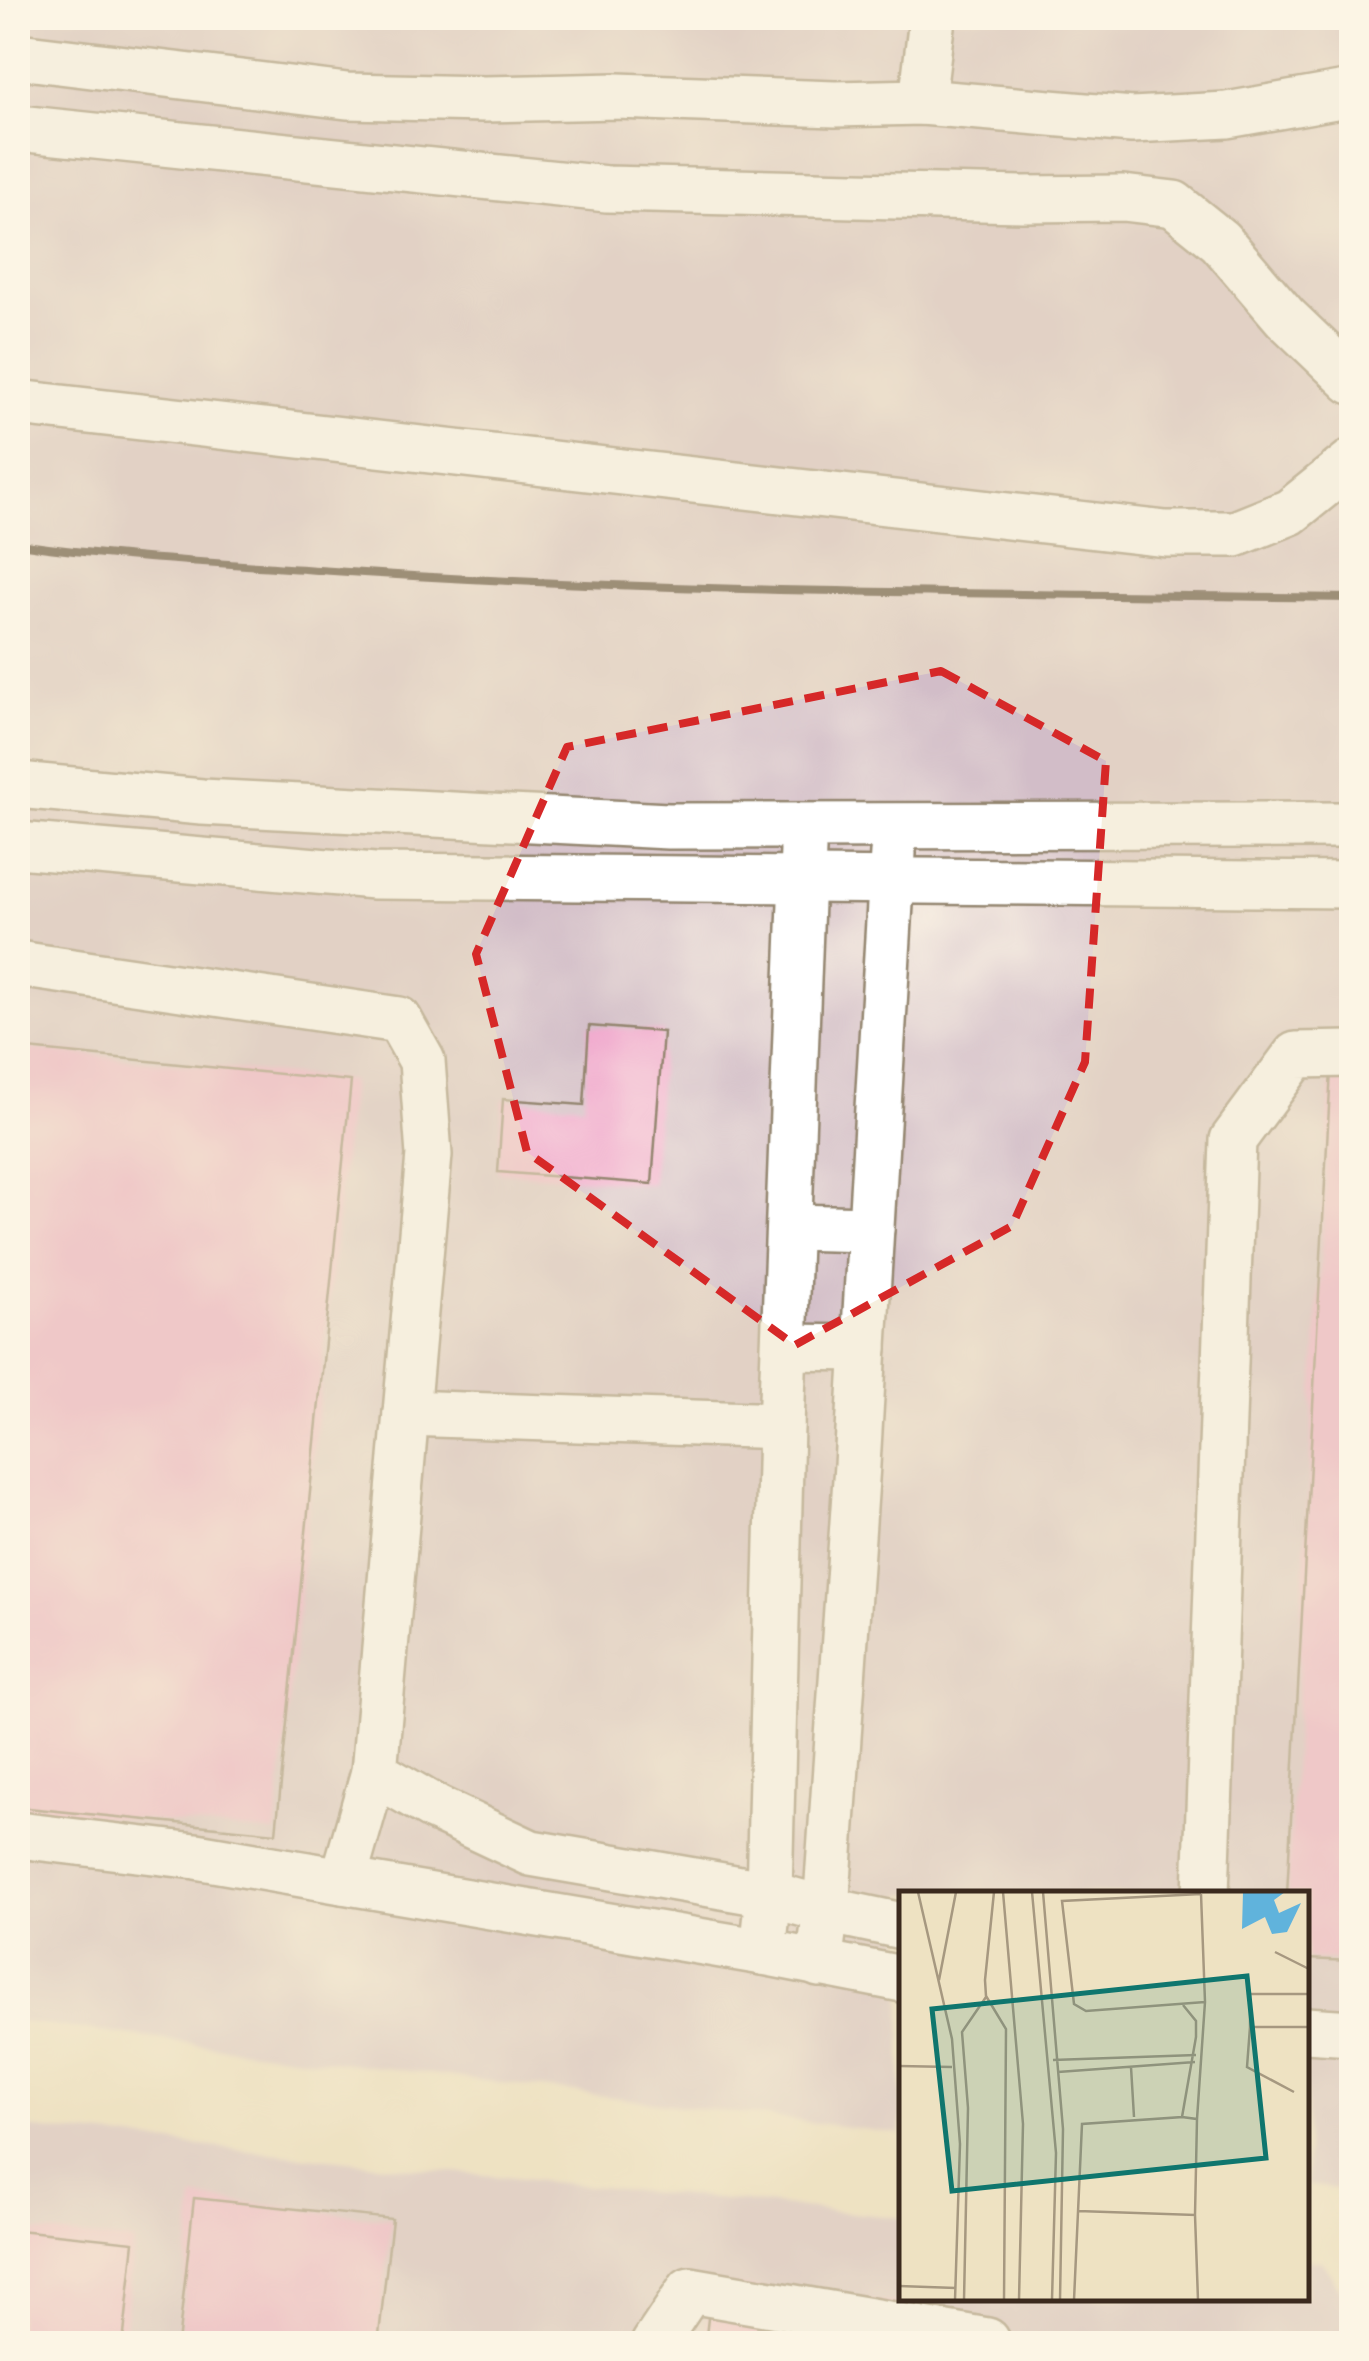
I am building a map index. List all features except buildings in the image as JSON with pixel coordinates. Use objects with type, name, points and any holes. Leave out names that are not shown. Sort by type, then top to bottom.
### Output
[{"type":"street","points":[[922,102],[932,18]]},
{"type":"street","points":[[18,56],[347,96],[922,102],[1132,120],[1227,115],[1352,93]]},
{"type":"street","points":[[18,128],[607,189],[1123,198],[1174,204],[1220,241],[1285,317],[1352,382]]},
{"type":"street","points":[[18,403],[1166,534],[1235,534],[1290,512],[1352,462]]},
{"type":"street","points":[[18,785],[202,802],[668,826],[1352,825]]},
{"type":"street","points":[[763,1952],[770,1894],[781,1426],[804,826]]},
{"type":"street","points":[[819,1964],[826,1910],[864,1348],[895,826]]},
{"type":"street","points":[[18,845],[374,876],[1352,885]]},
{"type":"street","points":[[18,964],[399,1020],[422,1061],[428,1155],[374,1772],[343,1881]]},
{"type":"street","points":[[1178,1891],[1206,1878],[1233,1140],[1296,1054],[1352,1054]]},
{"type":"street","points":[[790,1227],[871,1229]]},
{"type":"street","points":[[786,1347],[864,1348]]},
{"type":"street","points":[[406,1412],[781,1426]]},
{"type":"street","points":[[374,1772],[435,1808],[531,1853],[770,1894],[899,1925]]},
{"type":"street","points":[[18,1835],[196,1856],[899,1978]]},
{"type":"street","points":[[1309,2030],[1352,2033]]},
{"type":"street","points":[[654,2344],[690,2290],[994,2343]]},
{"type":"highlighted area","points":[[941,671],[1106,761],[1085,1062],[1012,1226],[795,1345],[527,1152],[476,954],[567,747]]},
{"type":"shaded area","points":[[18,18],[1351,18],[1351,2191],[1309,2185],[1309,1891],[899,1891],[899,2134],[18,2021]]},
{"type":"shaded area","points":[[18,2127],[899,2218],[899,2301],[1309,2301],[1309,2259],[1321,2261],[1351,2305],[1351,2343],[18,2343]]},
{"type":"railway","points":[[18,544],[205,562],[576,584],[1352,598]]}]
